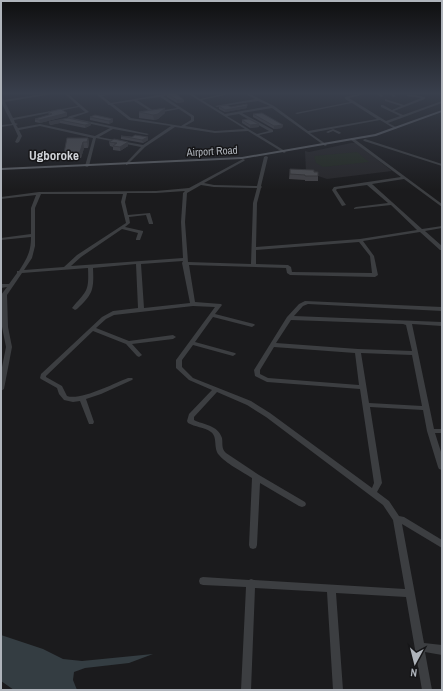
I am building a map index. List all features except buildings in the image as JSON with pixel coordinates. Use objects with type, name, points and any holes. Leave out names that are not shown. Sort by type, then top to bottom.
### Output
[{"type":"main road","name":"Airport Road","points":[[1,170],[193,162],[242,158],[358,140],[404,125]]},
{"type":"main road","name":"Airport Road","points":[[1,170],[243,160],[358,140],[398,130],[410,125]]},
{"type":"street","points":[[16,125],[20,136],[17,142]]},
{"type":"street","points":[[18,129],[39,125]]},
{"type":"street","points":[[41,125],[144,146]]},
{"type":"street","points":[[101,125],[147,134]]},
{"type":"street","points":[[170,125],[215,132],[249,130]]},
{"type":"street","points":[[241,125],[284,152]]},
{"type":"street","points":[[256,135],[272,131],[262,125]]},
{"type":"street","points":[[299,125],[325,145]]},
{"type":"street","points":[[308,132],[346,125]]},
{"type":"street","points":[[391,125],[395,128]]},
{"type":"street","points":[[127,164],[144,146],[174,126]]},
{"type":"street","points":[[87,166],[95,137],[113,128]]},
{"type":"street","points":[[321,130],[326,132],[333,130],[339,133]]},
{"type":"street","points":[[358,140],[442,165]]},
{"type":"street","points":[[358,140],[442,206]]},
{"type":"street","points":[[358,140],[442,202]]},
{"type":"street","points":[[253,265],[253,224],[255,203],[266,157]]},
{"type":"street","points":[[193,304],[185,261],[183,215],[185,193],[243,160]]},
{"type":"street","points":[[344,205],[334,190],[335,188],[405,178]]},
{"type":"street","points":[[202,184],[214,186],[260,187]]},
{"type":"street","points":[[368,184],[442,249]]},
{"type":"street","points":[[1,198],[39,193],[125,192],[190,189]]},
{"type":"street","points":[[66,268],[79,256],[128,223],[123,202],[125,192]]},
{"type":"street","points":[[1,389],[9,347],[5,326],[4,295],[30,258],[33,208],[39,193]]},
{"type":"street","points":[[356,208],[392,204]]},
{"type":"street","points":[[373,206],[378,212]]},
{"type":"street","points":[[126,216],[148,214],[151,223]]},
{"type":"street","points":[[254,249],[360,240],[442,227]]},
{"type":"street","points":[[122,228],[141,232],[138,239]]},
{"type":"street","points":[[1,239],[32,235]]},
{"type":"street","points":[[19,272],[90,266],[185,261],[288,267],[290,273],[376,274],[372,256],[360,240]]},
{"type":"street","points":[[138,263],[141,309]]},
{"type":"street","points":[[75,308],[89,296],[91,289],[90,266]]},
{"type":"street","points":[[1,286],[11,285]]},
{"type":"street","points":[[363,387],[267,380],[259,378],[257,375],[257,370],[289,318],[301,305],[307,302],[442,309]]},
{"type":"street","points":[[130,379],[82,398],[67,399],[60,387],[43,378],[43,375],[93,329],[113,313],[193,304],[219,306],[179,360],[179,368],[191,379],[249,403],[268,415],[386,503],[397,519],[427,690]]},
{"type":"street","points":[[213,315],[252,324]]},
{"type":"street","points":[[289,318],[442,324]]},
{"type":"street","points":[[407,322],[410,325],[414,353],[426,408],[442,467]]},
{"type":"street","points":[[93,329],[128,343],[139,355]]},
{"type":"street","points":[[128,343],[172,337]]},
{"type":"street","points":[[192,343],[233,354]]},
{"type":"street","points":[[272,345],[414,353]]},
{"type":"street","points":[[358,351],[378,483],[373,493]]},
{"type":"street","points":[[217,389],[191,416],[190,421],[213,430],[217,435],[219,451],[256,477],[302,504]]},
{"type":"street","points":[[82,398],[91,422]]},
{"type":"street","points":[[366,405],[426,408]]},
{"type":"street","points":[[431,430],[442,431]]},
{"type":"street","points":[[253,545],[256,477]]},
{"type":"street","points":[[397,519],[401,519],[442,544]]},
{"type":"street","points":[[204,581],[409,593]]},
{"type":"street","points":[[246,690],[251,583]]},
{"type":"street","points":[[331,588],[338,690]]},
{"type":"street","points":[[420,647],[442,650]]},
{"type":"shaded area","points":[[356,143],[392,171],[327,179],[306,172],[305,151],[309,152]]},
{"type":"shaded area","points":[[357,152],[369,162],[323,167],[316,163],[314,156]]},
{"type":"shaded area","points":[[1,635],[43,649],[63,659],[82,661],[153,654],[129,663],[85,668],[74,672],[73,680],[77,690],[14,690],[1,681]]},
{"type":"district","name":"Ugboroke","points":[[54,155]]}]
